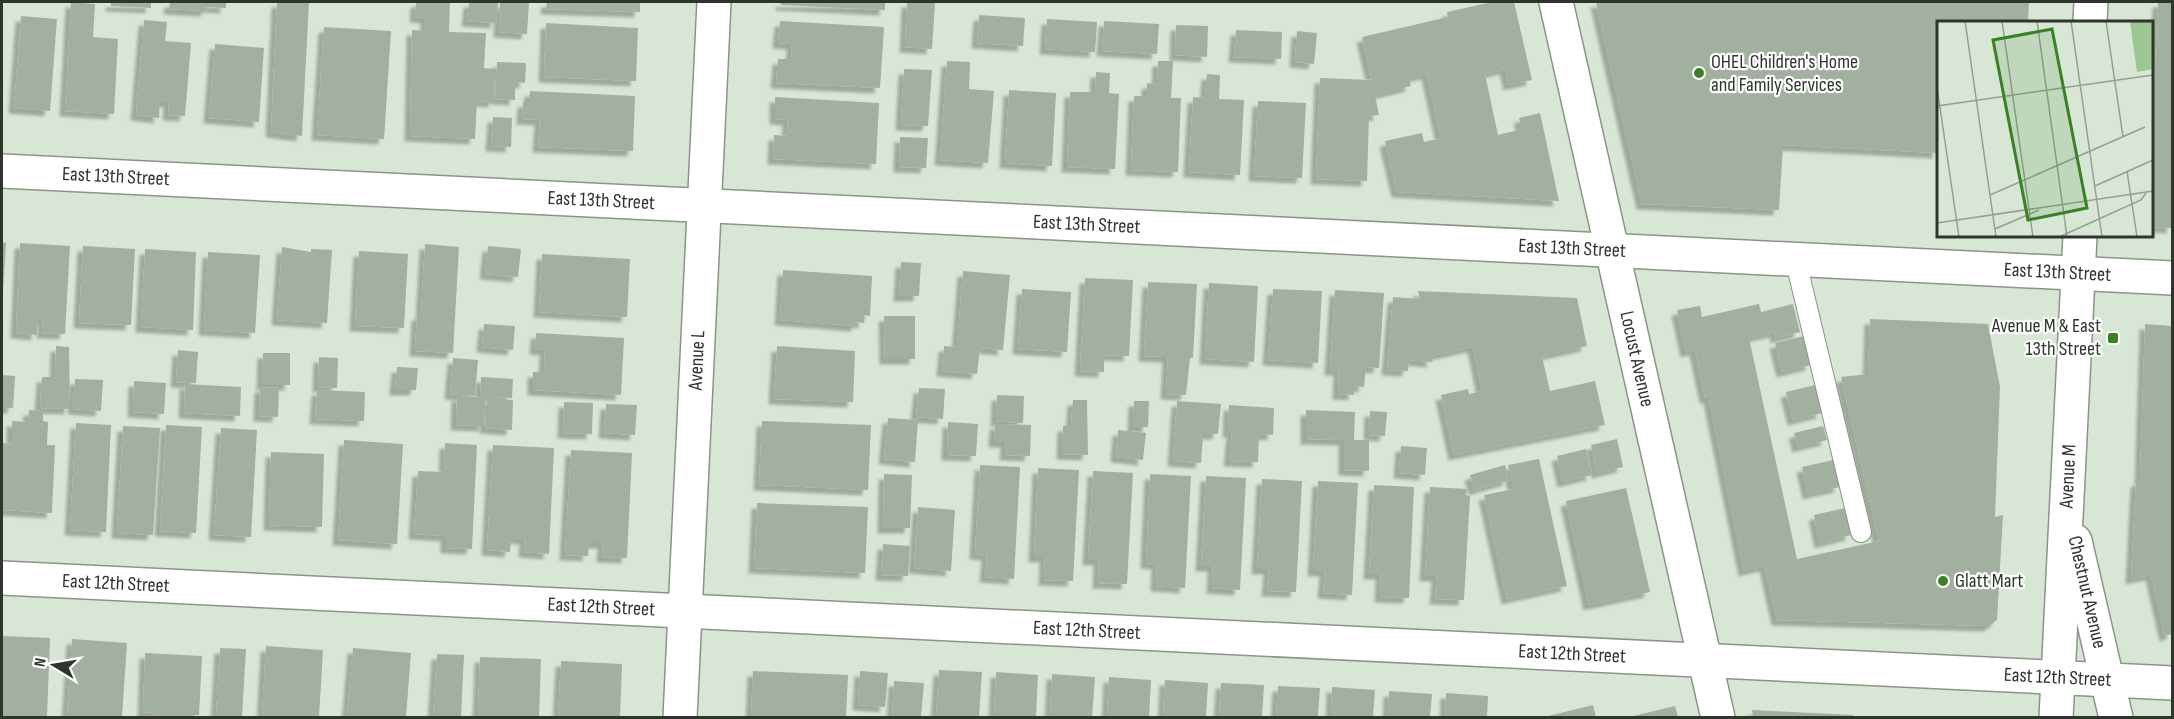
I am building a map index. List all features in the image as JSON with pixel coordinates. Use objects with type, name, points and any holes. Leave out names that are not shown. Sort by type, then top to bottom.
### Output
[{"type":"street","name":"Avenue L","points":[[680,717],[714,2]]},
{"type":"street","name":"Locust Avenue","points":[[1556,2],[1718,717]]},
{"type":"street","points":[[2090,21],[2091,2]]},
{"type":"street","name":"East 13th Street","points":[[2,171],[2172,278]]},
{"type":"street","name":"Avenue M","points":[[2056,717],[2080,237]]},
{"type":"street","name":"Chestnut Avenue","points":[[2066,502],[2116,717]]},
{"type":"street","name":"East 12th Street","points":[[2,578],[2172,683]]},
{"type":"lane","points":[[1795,258],[1861,532]]},
{"type":"building","points":[[71,2],[95,4],[93,37],[118,39],[114,114],[65,111]]},
{"type":"building","points":[[111,2],[151,2],[151,8],[111,6]]},
{"type":"building","points":[[170,2],[226,2],[226,8],[207,7],[206,11],[169,9]]},
{"type":"building","points":[[277,2],[309,2],[302,136],[271,132]]},
{"type":"building","points":[[416,2],[450,2],[449,32],[486,33],[484,68],[495,69],[494,102],[477,101],[475,139],[410,136],[412,30],[425,31],[426,18],[415,17]]},
{"type":"building","points":[[469,2],[498,2],[496,23],[467,21]]},
{"type":"building","points":[[500,2],[529,2],[527,34],[499,32]]},
{"type":"building","points":[[547,2],[640,2],[640,12],[546,9]]},
{"type":"building","points":[[781,2],[885,2],[885,10],[781,5]]},
{"type":"building","points":[[907,2],[935,2],[932,49],[905,47]]},
{"type":"building","points":[[1492,2],[1514,2],[1532,80],[1509,85],[1505,69],[1485,74],[1498,135],[1522,129],[1519,118],[1540,113],[1559,201],[1397,192],[1385,141],[1422,133],[1424,142],[1441,138],[1427,74],[1409,78],[1411,86],[1375,95],[1379,115],[1369,116],[1367,181],[1316,179],[1320,78],[1372,80],[1362,37],[1448,17],[1447,12]]},
{"type":"building","points":[[1596,2],[2029,2],[2028,21],[1937,21],[1937,153],[1783,145],[1779,210],[1642,204]]},
{"type":"building","points":[[2158,2],[2172,2],[2172,228],[2153,227],[2153,114]]},
{"type":"building","points":[[979,15],[1025,18],[1023,46],[977,43]]},
{"type":"building","points":[[21,16],[57,19],[50,111],[14,108]]},
{"type":"building","points":[[1047,19],[1097,22],[1095,52],[1045,49]]},
{"type":"building","points":[[144,20],[167,22],[165,41],[191,43],[185,116],[168,115],[169,102],[160,102],[159,118],[136,115]]},
{"type":"building","points":[[780,21],[884,27],[880,88],[776,83],[778,59],[791,59],[792,44],[778,43]]},
{"type":"building","points":[[1104,21],[1159,24],[1157,54],[1102,51]]},
{"type":"building","points":[[546,23],[638,28],[636,81],[544,77]]},
{"type":"building","points":[[1176,25],[1208,26],[1207,57],[1175,55]]},
{"type":"building","points":[[324,27],[391,31],[384,139],[317,135]]},
{"type":"building","points":[[1236,30],[1282,32],[1281,59],[1234,57]]},
{"type":"building","points":[[1297,31],[1317,33],[1314,64],[1295,62]]},
{"type":"building","points":[[215,44],[264,48],[259,122],[209,118]]},
{"type":"building","points":[[947,61],[970,62],[969,89],[994,91],[988,163],[940,160]]},
{"type":"building","points":[[1158,61],[1173,61],[1171,98],[1181,98],[1178,172],[1131,170],[1134,96],[1147,96],[1147,83],[1157,84]]},
{"type":"building","points":[[497,62],[526,63],[525,83],[515,82],[515,100],[495,99]]},
{"type":"building","points":[[904,69],[932,70],[928,126],[901,125]]},
{"type":"building","points":[[1096,72],[1110,73],[1109,93],[1119,94],[1115,169],[1067,167],[1070,92],[1095,92]]},
{"type":"building","points":[[1207,74],[1220,75],[1219,99],[1244,100],[1240,175],[1189,172],[1193,97],[1205,98]]},
{"type":"building","points":[[1009,90],[1056,93],[1052,166],[1005,163]]},
{"type":"building","points":[[530,91],[635,96],[633,151],[538,147],[540,120],[522,119],[523,102],[529,102]]},
{"type":"building","points":[[775,97],[879,103],[876,164],[773,159],[774,135],[787,136],[788,120],[775,119]]},
{"type":"building","points":[[1258,101],[1306,103],[1302,178],[1254,176]]},
{"type":"building","points":[[493,117],[512,118],[511,147],[491,146]]},
{"type":"building","points":[[900,137],[928,138],[926,168],[899,167]]},
{"type":"building","points":[[2,242],[6,243],[3,292],[2,292]]},
{"type":"building","points":[[20,243],[70,246],[65,334],[42,333],[43,319],[38,319],[37,335],[16,333]]},
{"type":"building","points":[[425,244],[459,247],[453,353],[415,351],[417,315],[421,315]]},
{"type":"building","points":[[83,246],[135,249],[131,325],[79,323]]},
{"type":"building","points":[[488,246],[521,249],[518,277],[485,274]]},
{"type":"building","points":[[282,247],[311,252],[311,249],[332,250],[327,323],[277,320]]},
{"type":"building","points":[[145,249],[196,252],[193,330],[141,327]]},
{"type":"building","points":[[359,251],[408,254],[404,328],[355,326]]},
{"type":"building","points":[[208,252],[260,255],[255,333],[204,330]]},
{"type":"building","points":[[542,254],[630,259],[627,317],[539,312]]},
{"type":"building","points":[[901,262],[921,263],[919,296],[899,296]]},
{"type":"building","points":[[783,270],[872,276],[870,316],[864,315],[864,323],[857,322],[857,326],[780,320]]},
{"type":"building","points":[[963,271],[1010,275],[1003,350],[980,348],[977,374],[942,371],[944,346],[957,347]]},
{"type":"building","points":[[1085,278],[1133,280],[1129,356],[1104,355],[1104,372],[1080,371]]},
{"type":"building","points":[[1148,282],[1197,284],[1193,358],[1190,358],[1186,395],[1166,394],[1168,357],[1144,356]]},
{"type":"building","points":[[1209,283],[1258,286],[1254,362],[1205,359]]},
{"type":"building","points":[[1022,289],[1071,292],[1067,352],[1018,349]]},
{"type":"building","points":[[1273,289],[1322,291],[1318,363],[1268,360]]},
{"type":"building","points":[[1335,290],[1384,293],[1379,368],[1366,367],[1364,387],[1354,386],[1354,395],[1338,394],[1339,370],[1330,370]]},
{"type":"building","points":[[1418,291],[1577,298],[1587,346],[1542,356],[1550,391],[1595,381],[1605,425],[1454,455],[1441,395],[1468,389],[1469,394],[1482,391],[1473,347],[1431,356],[1433,362],[1409,360],[1408,371],[1387,370],[1393,297],[1420,299]]},
{"type":"building","points":[[1759,304],[1761,312],[1793,304],[1800,332],[1776,338],[1775,332],[1749,338],[1797,559],[1879,541],[1841,377],[1868,374],[1870,319],[1988,324],[2000,387],[1995,517],[2003,515],[1997,620],[1989,626],[1777,620],[1765,566],[1744,571],[1709,398],[1705,398],[1695,350],[1686,352],[1677,310],[1700,306],[1702,317]]},
{"type":"building","points":[[884,316],[915,316],[915,359],[885,359]]},
{"type":"building","points":[[484,324],[515,326],[513,350],[482,347]]},
{"type":"building","points":[[2145,324],[2172,326],[2172,634],[2165,636],[2151,575],[2131,579],[2136,482],[2140,481]]},
{"type":"building","points":[[536,333],[624,338],[621,395],[533,390],[533,372],[544,372],[545,350],[535,349]]},
{"type":"building","points":[[1804,336],[1811,365],[1782,372],[1775,343]]},
{"type":"building","points":[[56,346],[69,347],[70,409],[40,408],[42,377],[55,377]]},
{"type":"building","points":[[777,346],[855,351],[853,402],[774,399]]},
{"type":"building","points":[[178,350],[198,352],[196,383],[176,382]]},
{"type":"building","points":[[263,353],[290,353],[290,385],[262,385]]},
{"type":"building","points":[[319,357],[338,358],[337,388],[318,387]]},
{"type":"building","points":[[453,358],[478,360],[475,396],[450,394]]},
{"type":"building","points":[[397,367],[418,368],[416,390],[395,390]]},
{"type":"building","points":[[2,375],[15,376],[13,408],[2,408]]},
{"type":"building","points":[[481,377],[513,379],[512,398],[485,396],[484,426],[456,425],[457,396],[480,397]]},
{"type":"building","points":[[75,379],[103,380],[101,411],[73,409]]},
{"type":"building","points":[[134,381],[166,383],[164,414],[133,412]]},
{"type":"building","points":[[185,384],[241,387],[240,416],[184,413]]},
{"type":"building","points":[[1815,385],[1822,413],[1793,420],[1786,392]]},
{"type":"building","points":[[260,387],[279,388],[278,417],[259,416]]},
{"type":"building","points":[[919,388],[945,389],[943,419],[916,417]]},
{"type":"building","points":[[317,390],[365,392],[364,421],[315,419]]},
{"type":"building","points":[[997,395],[1024,396],[1023,423],[996,421]]},
{"type":"building","points":[[487,398],[513,400],[512,430],[485,428]]},
{"type":"building","points":[[1073,400],[1087,400],[1088,455],[1062,454],[1063,426],[1071,426]]},
{"type":"building","points":[[1134,401],[1149,401],[1148,427],[1133,427]]},
{"type":"building","points":[[1177,401],[1221,404],[1218,434],[1203,434],[1201,463],[1173,461]]},
{"type":"building","points":[[564,402],[593,403],[592,434],[563,433]]},
{"type":"building","points":[[606,404],[637,405],[635,435],[604,433]]},
{"type":"building","points":[[1229,405],[1274,408],[1273,435],[1259,434],[1258,462],[1229,461],[1232,432],[1228,432]]},
{"type":"building","points":[[29,410],[43,411],[43,421],[48,422],[47,445],[55,445],[52,513],[2,510],[2,443],[12,444],[12,421],[28,422]]},
{"type":"building","points":[[1306,410],[1355,412],[1354,440],[1369,440],[1369,471],[1344,470],[1344,440],[1306,439]]},
{"type":"building","points":[[1370,411],[1387,412],[1385,436],[1369,435]]},
{"type":"building","points":[[888,418],[918,420],[915,462],[884,459]]},
{"type":"building","points":[[762,421],[871,425],[868,490],[759,485]]},
{"type":"building","points":[[948,422],[978,424],[976,456],[947,455]]},
{"type":"building","points":[[76,423],[111,425],[106,532],[70,530]]},
{"type":"building","points":[[995,424],[1031,425],[1030,456],[1005,455],[1006,442],[994,442]]},
{"type":"building","points":[[166,425],[202,427],[196,533],[160,531]]},
{"type":"building","points":[[123,426],[160,428],[153,535],[117,533]]},
{"type":"building","points":[[1823,426],[1827,440],[1798,447],[1794,433]]},
{"type":"building","points":[[221,428],[257,430],[251,537],[214,535]]},
{"type":"building","points":[[1118,430],[1146,433],[1143,460],[1116,457]]},
{"type":"building","points":[[1617,439],[1623,467],[1597,473],[1591,445]]},
{"type":"building","points":[[344,440],[403,444],[397,544],[338,540]]},
{"type":"building","points":[[445,443],[477,445],[472,549],[446,548],[446,536],[414,534],[418,471],[444,472]]},
{"type":"building","points":[[493,445],[554,448],[549,554],[524,552],[525,539],[511,538],[510,552],[487,550]]},
{"type":"building","points":[[1401,446],[1427,448],[1425,475],[1399,473]]},
{"type":"building","points":[[1586,449],[1592,475],[1563,482],[1557,456]]},
{"type":"building","points":[[571,450],[632,453],[627,558],[602,557],[603,543],[589,543],[588,556],[565,555]]},
{"type":"building","points":[[271,452],[324,454],[322,527],[269,525]]},
{"type":"building","points":[[1539,459],[1567,586],[1507,599],[1484,495],[1514,489],[1508,465]]},
{"type":"building","points":[[1833,460],[1840,487],[1808,494],[1802,467]]},
{"type":"building","points":[[980,465],[1020,467],[1014,579],[985,577],[987,555],[975,554]]},
{"type":"building","points":[[1505,465],[1509,480],[1474,490],[1470,475]]},
{"type":"building","points":[[1038,468],[1079,470],[1073,581],[1044,580],[1045,557],[1034,557]]},
{"type":"building","points":[[1093,471],[1133,473],[1127,584],[1098,583],[1099,560],[1088,560]]},
{"type":"building","points":[[884,474],[912,475],[910,528],[883,528]]},
{"type":"building","points":[[1150,474],[1191,476],[1185,588],[1156,586],[1157,564],[1146,563]]},
{"type":"building","points":[[1206,476],[1246,478],[1240,590],[1212,588],[1213,566],[1201,566]]},
{"type":"building","points":[[1262,479],[1302,481],[1296,592],[1267,591],[1269,569],[1257,569]]},
{"type":"building","points":[[1318,481],[1358,483],[1352,595],[1323,593],[1325,571],[1313,571]]},
{"type":"building","points":[[1374,485],[1414,487],[1409,598],[1380,597],[1381,574],[1369,574]]},
{"type":"building","points":[[1430,487],[1467,489],[1466,495],[1470,496],[1464,600],[1435,599],[1437,576],[1425,576]]},
{"type":"building","points":[[1626,488],[1650,592],[1589,605],[1566,501]]},
{"type":"building","points":[[757,503],[868,507],[865,573],[754,568]]},
{"type":"building","points":[[918,507],[955,510],[951,571],[914,568]]},
{"type":"building","points":[[1845,508],[1851,535],[1820,543],[1814,515]]},
{"type":"building","points":[[883,544],[910,546],[908,576],[881,575]]},
{"type":"building","points":[[2,636],[50,638],[47,717],[2,717]]},
{"type":"building","points":[[72,639],[127,643],[122,717],[67,717]]},
{"type":"building","points":[[266,646],[323,650],[319,717],[262,717]]},
{"type":"building","points":[[220,648],[246,649],[242,717],[216,717]]},
{"type":"building","points":[[353,648],[411,653],[406,717],[347,717]]},
{"type":"building","points":[[145,653],[202,656],[199,715],[152,717],[153,713],[143,712]]},
{"type":"building","points":[[437,654],[464,655],[461,717],[433,717]]},
{"type":"building","points":[[480,657],[541,659],[539,717],[478,717]]},
{"type":"building","points":[[561,661],[622,664],[620,717],[558,717]]},
{"type":"building","points":[[939,670],[982,672],[979,717],[936,717]]},
{"type":"building","points":[[753,671],[848,675],[846,717],[751,717]]},
{"type":"building","points":[[860,671],[888,673],[885,707],[858,705]]},
{"type":"building","points":[[996,672],[1038,675],[1036,717],[994,717]]},
{"type":"building","points":[[1052,674],[1095,677],[1092,717],[1050,717]]},
{"type":"building","points":[[1109,677],[1151,680],[1149,717],[1107,717]]},
{"type":"building","points":[[1165,680],[1208,683],[1206,717],[1163,717]]},
{"type":"building","points":[[894,681],[924,683],[921,717],[892,717]]},
{"type":"building","points":[[1221,683],[1264,685],[1262,717],[1219,717]]},
{"type":"building","points":[[1278,686],[1320,688],[1318,717],[1276,717]]},
{"type":"building","points":[[1332,687],[1375,690],[1373,717],[1331,717]]},
{"type":"building","points":[[1389,691],[1432,694],[1430,717],[1388,717]]},
{"type":"building","points":[[1446,693],[1488,696],[1487,717],[1445,717]]},
{"type":"building","points":[[1593,705],[1596,717],[1544,717]]},
{"type":"building","points":[[1675,706],[1678,717],[1629,717]]},
{"type":"building","points":[[1752,710],[1853,715],[1853,717],[1753,717]]},
{"type":"place","name":"OHEL Children's Home and Family Services","points":[[1699,73]]},
{"type":"place","name":"Avenue M & East 13th Street","points":[[2113,338]]},
{"type":"place","name":"Glatt Mart","points":[[1943,581]]}]
